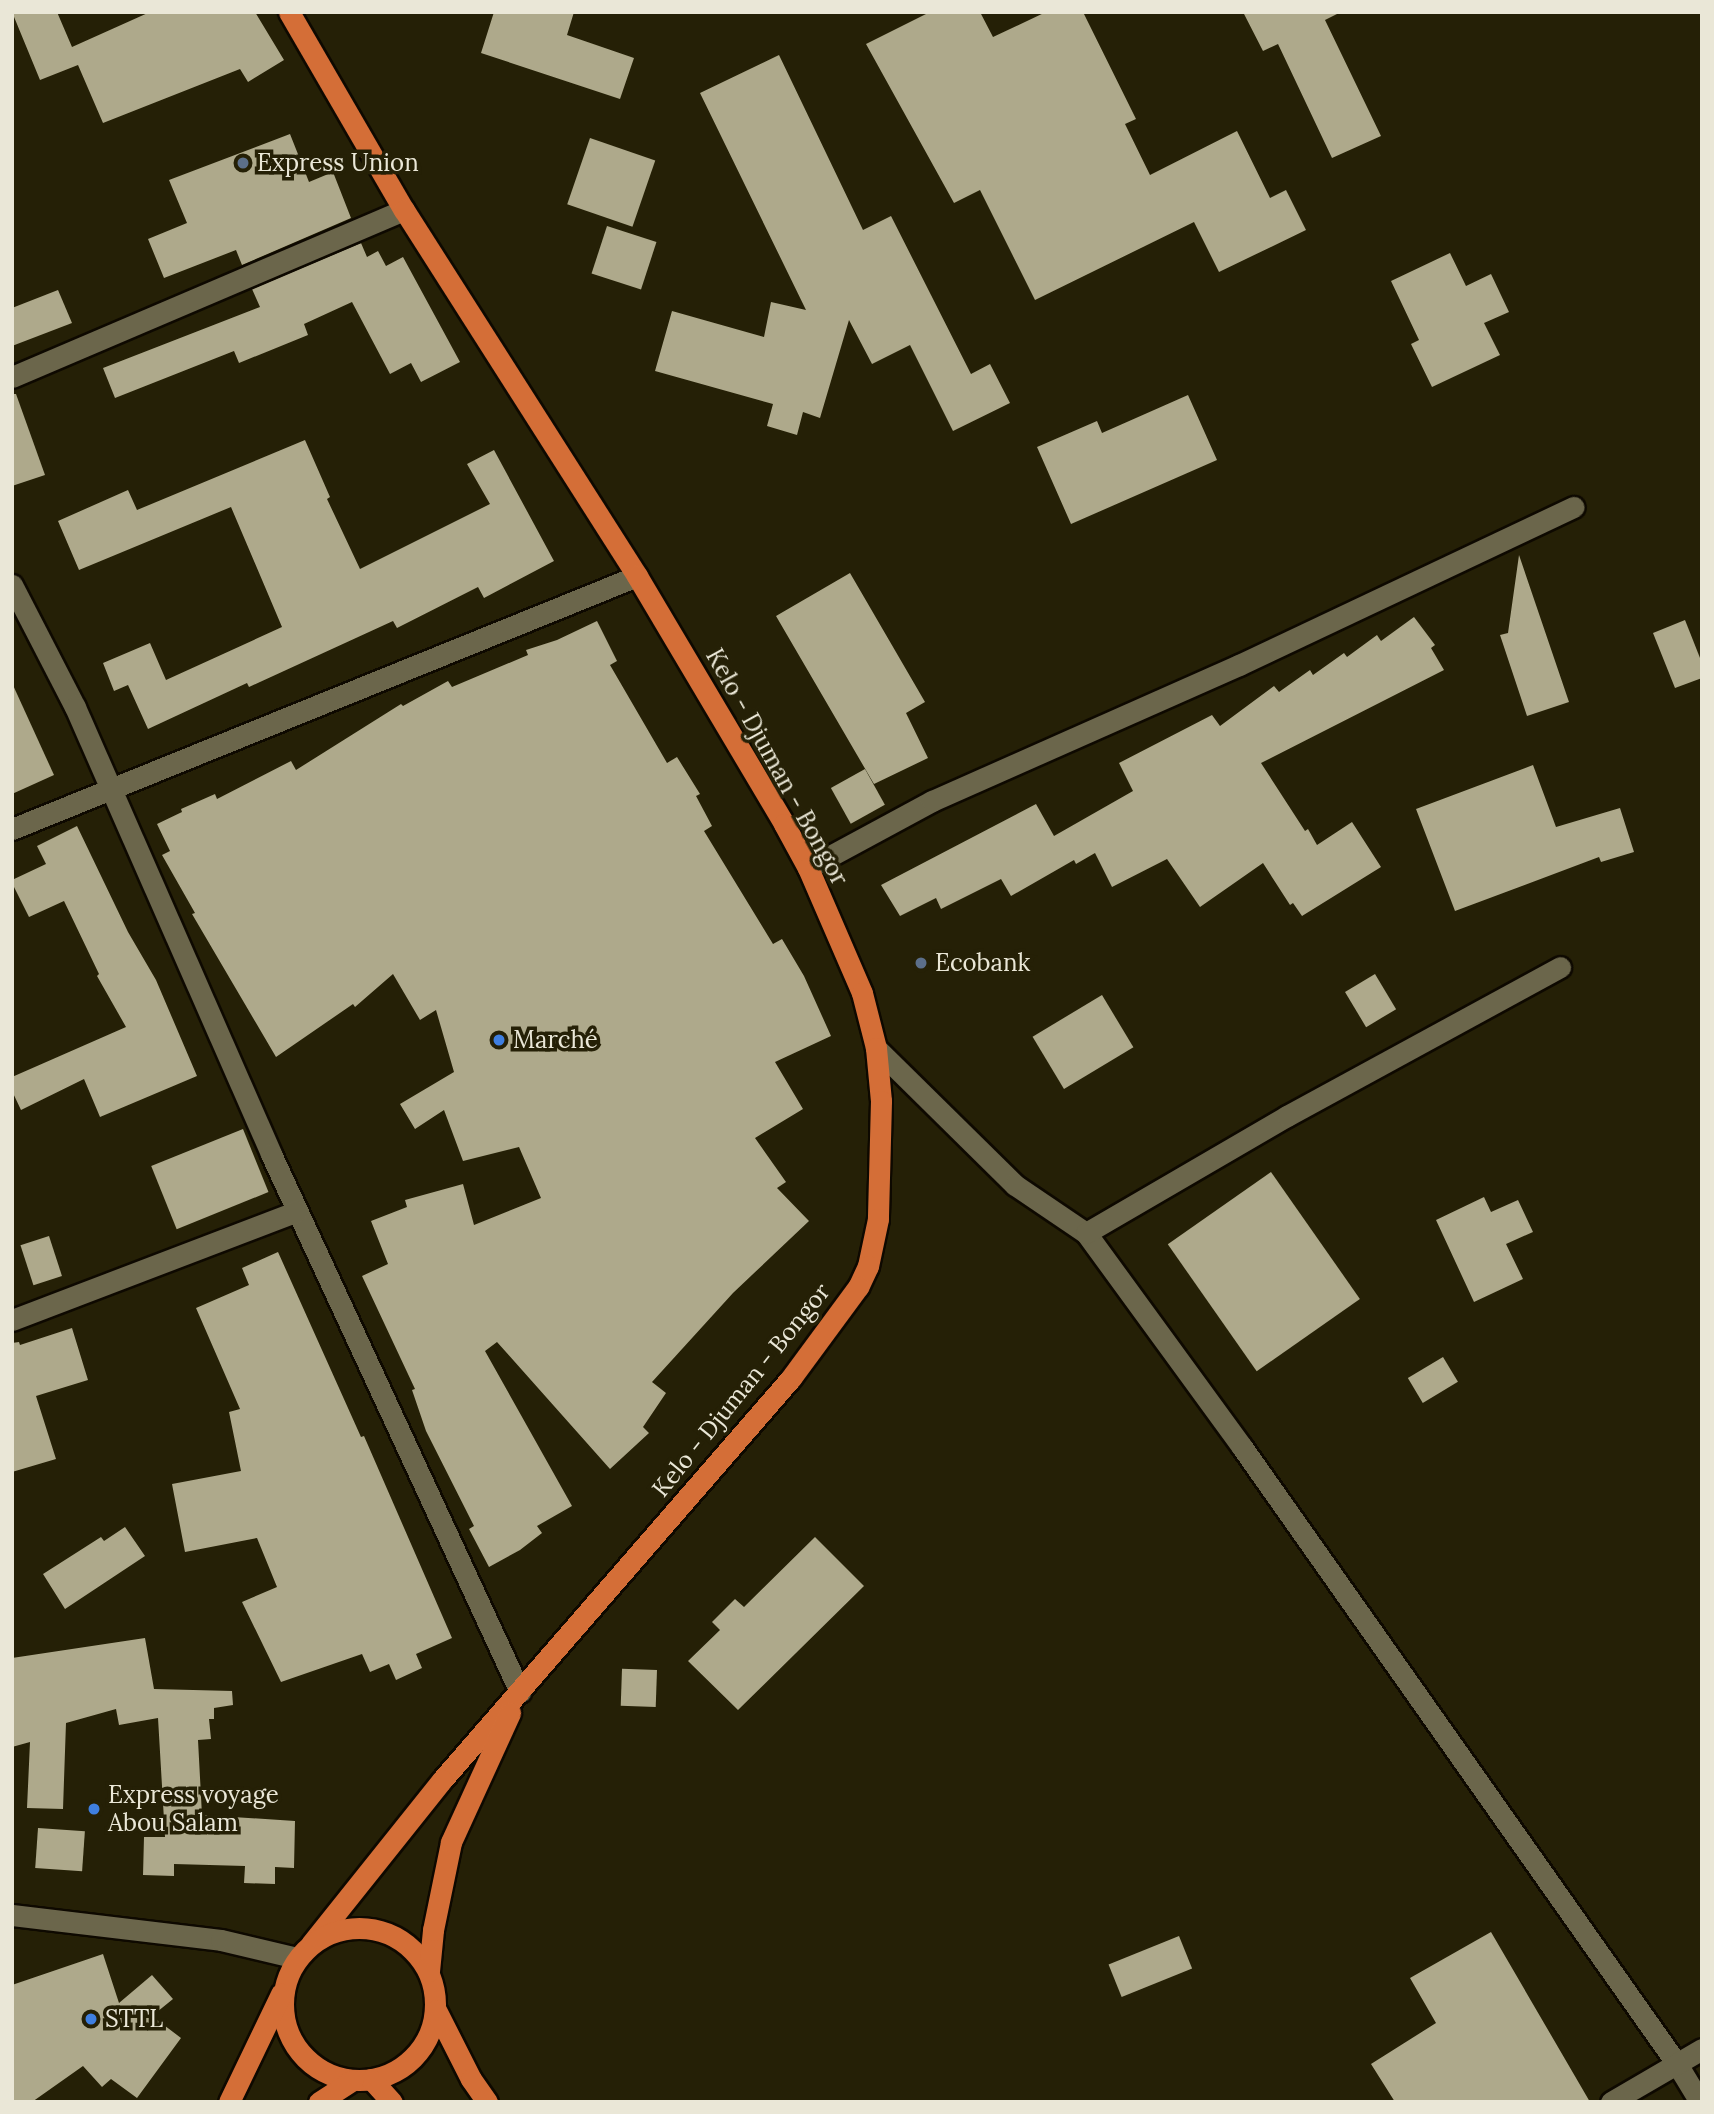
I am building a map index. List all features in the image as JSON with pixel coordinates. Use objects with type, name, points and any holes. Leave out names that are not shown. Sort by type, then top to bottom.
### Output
[{"type":"highway","name":"Kelo - Djuman - Bongor","points":[[289,12],[404,210],[636,576],[808,868],[862,993],[876,1048],[881,1101],[878,1219],[867,1266],[858,1287],[791,1378],[442,1780],[304,1951]]},
{"type":"highway","name":"Kelo - Djuman - Bongor","points":[[429,1971],[451,1842],[520,1692]]},
{"type":"highway","points":[[229,2102],[264,2036],[284,1986],[304,1951],[328,1933],[347,1928],[377,1930],[404,1941],[419,1954],[429,1971],[436,2010],[471,2079],[487,2102]]},
{"type":"highway","points":[[284,1986],[282,2008],[286,2029],[297,2049],[312,2064],[331,2075],[362,2080],[392,2102]]},
{"type":"highway","points":[[319,2102],[362,2080],[391,2074],[408,2063],[422,2048],[432,2030],[436,2010]]},
{"type":"street","points":[[12,377],[404,210]]},
{"type":"street","points":[[808,868],[932,801],[1239,665],[1574,507]]},
{"type":"street","points":[[12,829],[636,576]]},
{"type":"street","points":[[12,585],[75,708],[297,1211],[520,1692]]},
{"type":"street","points":[[1086,1233],[1287,1116],[1560,967]]},
{"type":"street","points":[[876,1048],[1015,1185],[1086,1233],[1242,1447],[1677,2064],[1700,2102]]},
{"type":"street","points":[[12,1320],[297,1211]]},
{"type":"street","points":[[12,1915],[304,1951]]},
{"type":"street","points":[[1611,2102],[1702,2049]]},
{"type":"building","points":[[12,12],[57,12],[72,47],[150,12],[255,12],[284,60],[248,82],[240,69],[103,123],[78,65],[40,80]]},
{"type":"building","points":[[494,12],[574,12],[567,35],[634,58],[620,99],[481,53]]},
{"type":"building","points":[[930,12],[980,12],[993,37],[1046,12],[1083,12],[1136,119],[1125,124],[1150,175],[1237,131],[1270,198],[1286,190],[1306,230],[1219,272],[1194,222],[1035,300],[980,190],[954,203],[866,44]]},
{"type":"building","points":[[1243,12],[1341,12],[1325,20],[1381,136],[1332,158],[1278,44],[1263,51]]},
{"type":"building","points":[[779,55],[863,230],[891,216],[971,374],[990,364],[1010,403],[953,431],[910,345],[872,364],[849,320],[820,418],[803,412],[797,435],[767,426],[773,404],[655,371],[672,311],[764,337],[771,302],[806,310],[700,93]]},
{"type":"building","points":[[290,134],[309,182],[333,172],[351,218],[242,265],[236,250],[164,278],[148,239],[187,223],[169,180]]},
{"type":"building","points":[[590,138],[655,160],[632,227],[567,204]]},
{"type":"building","points":[[607,226],[656,242],[641,290],[592,274]]},
{"type":"building","points":[[361,243],[367,257],[378,251],[386,266],[403,257],[460,362],[421,382],[411,363],[390,374],[352,302],[304,324],[308,335],[239,363],[234,351],[115,398],[103,368],[260,307],[252,289]]},
{"type":"building","points":[[1450,253],[1466,286],[1491,274],[1509,312],[1484,323],[1500,355],[1432,387],[1411,344],[1419,340],[1391,281]]},
{"type":"building","points":[[58,290],[72,323],[12,346],[12,308]]},
{"type":"building","points":[[12,394],[16,394],[45,475],[12,486]]},
{"type":"building","points":[[1188,395],[1217,460],[1071,524],[1037,447],[1097,421],[1102,433]]},
{"type":"building","points":[[305,440],[330,497],[327,499],[360,569],[490,504],[467,464],[494,450],[554,561],[484,598],[478,587],[397,628],[393,621],[249,687],[247,683],[148,729],[128,685],[114,691],[103,663],[150,643],[166,680],[282,627],[231,507],[79,570],[58,521],[128,490],[137,510]]},
{"type":"building","points":[[1519,555],[1569,702],[1527,716],[1500,635],[1508,633]]},
{"type":"building","points":[[850,573],[925,702],[906,713],[928,758],[874,784],[776,616]]},
{"type":"building","points":[[1414,617],[1435,645],[1431,648],[1444,670],[1261,763],[1317,845],[1352,822],[1381,867],[1302,916],[1293,903],[1290,905],[1263,863],[1200,907],[1167,859],[1112,887],[1095,853],[1076,864],[1074,860],[1011,896],[1001,879],[941,909],[936,898],[900,916],[881,885],[1036,804],[1054,836],[1133,791],[1119,763],[1212,715],[1220,726],[1274,686],[1279,692],[1310,670],[1313,675],[1344,653],[1347,657],[1377,635],[1381,641]]},
{"type":"building","points":[[1685,620],[1702,663],[1702,678],[1675,688],[1653,633]]},
{"type":"building","points":[[597,621],[617,661],[610,665],[667,763],[677,757],[700,794],[696,796],[712,826],[704,831],[773,944],[782,939],[804,976],[831,1036],[775,1062],[803,1109],[755,1138],[786,1182],[777,1188],[809,1221],[733,1293],[652,1382],[666,1393],[643,1427],[649,1433],[610,1469],[497,1342],[485,1351],[572,1506],[537,1526],[542,1533],[520,1550],[489,1567],[469,1529],[474,1526],[426,1431],[412,1390],[415,1389],[362,1276],[388,1264],[371,1221],[407,1207],[405,1200],[463,1184],[474,1225],[541,1198],[519,1147],[463,1161],[444,1110],[415,1129],[400,1104],[454,1072],[436,1010],[420,1020],[393,974],[355,1007],[353,1004],[276,1057],[192,914],[195,913],[162,855],[170,851],[157,824],[182,812],[181,809],[215,794],[217,799],[291,761],[296,770],[401,704],[403,706],[448,681],[452,687],[528,655],[526,650],[557,640]]},
{"type":"building","points":[[12,683],[54,775],[12,794]]},
{"type":"building","points":[[1533,765],[1556,827],[1620,808],[1634,852],[1601,862],[1599,857],[1455,911],[1416,809]]},
{"type":"building","points":[[865,769],[885,805],[851,824],[831,788]]},
{"type":"building","points":[[77,826],[128,932],[156,980],[197,1076],[100,1117],[84,1079],[21,1110],[12,1091],[12,1077],[126,1027],[97,976],[99,974],[64,901],[29,917],[12,883],[12,880],[46,864],[37,846]]},
{"type":"building","points":[[1375,974],[1396,1009],[1366,1027],[1345,992]]},
{"type":"building","points":[[1102,995],[1133,1047],[1064,1089],[1033,1037]]},
{"type":"building","points":[[243,1129],[268,1192],[177,1229],[151,1166]]},
{"type":"building","points":[[1271,1172],[1360,1299],[1257,1371],[1168,1244]]},
{"type":"building","points":[[1484,1197],[1491,1212],[1518,1200],[1533,1232],[1506,1244],[1523,1279],[1474,1302],[1436,1220]]},
{"type":"building","points":[[49,1236],[62,1276],[33,1285],[20,1245]]},
{"type":"building","points":[[278,1252],[361,1437],[364,1436],[452,1638],[416,1654],[422,1668],[396,1680],[389,1664],[370,1672],[362,1654],[281,1682],[242,1602],[277,1587],[257,1538],[185,1552],[172,1484],[241,1471],[229,1412],[240,1409],[196,1308],[249,1285],[242,1268]]},
{"type":"building","points":[[72,1328],[88,1380],[36,1396],[56,1459],[12,1472],[12,1343],[19,1342],[20,1345]]},
{"type":"building","points":[[1443,1357],[1458,1382],[1423,1403],[1408,1378]]},
{"type":"building","points":[[125,1527],[145,1556],[65,1609],[43,1574],[101,1537],[104,1541]]},
{"type":"building","points":[[815,1537],[864,1586],[738,1710],[688,1661],[720,1630],[712,1622],[735,1599],[744,1607]]},
{"type":"building","points":[[145,1638],[154,1689],[232,1691],[233,1705],[214,1708],[214,1719],[209,1719],[211,1739],[198,1740],[202,1815],[295,1821],[294,1868],[275,1867],[275,1884],[244,1883],[245,1866],[174,1864],[174,1876],[143,1875],[144,1837],[165,1837],[158,1718],[119,1725],[116,1709],[66,1723],[63,1809],[27,1808],[30,1742],[12,1747],[12,1658]]},
{"type":"building","points":[[622,1669],[657,1670],[656,1707],[621,1706]]},
{"type":"building","points":[[38,1828],[85,1831],[82,1871],[35,1868]]},
{"type":"building","points":[[1491,1932],[1590,2102],[1395,2102],[1371,2064],[1436,2023],[1410,1978]]},
{"type":"building","points":[[1179,1936],[1192,1968],[1122,1997],[1109,1964]]},
{"type":"building","points":[[103,1954],[119,2003],[152,1975],[173,1999],[152,2016],[181,2038],[137,2098],[111,2079],[102,2087],[83,2066],[32,2102],[12,2102],[12,1985]]},
{"type":"place","name":"Express Union","points":[[243,163]]},
{"type":"place","name":"Ecobank","points":[[921,963]]},
{"type":"place","name":"Marché","points":[[499,1040]]},
{"type":"place","name":"Express voyage Abou Salam","points":[[94,1809]]},
{"type":"place","name":"STTL","points":[[91,2019]]}]
